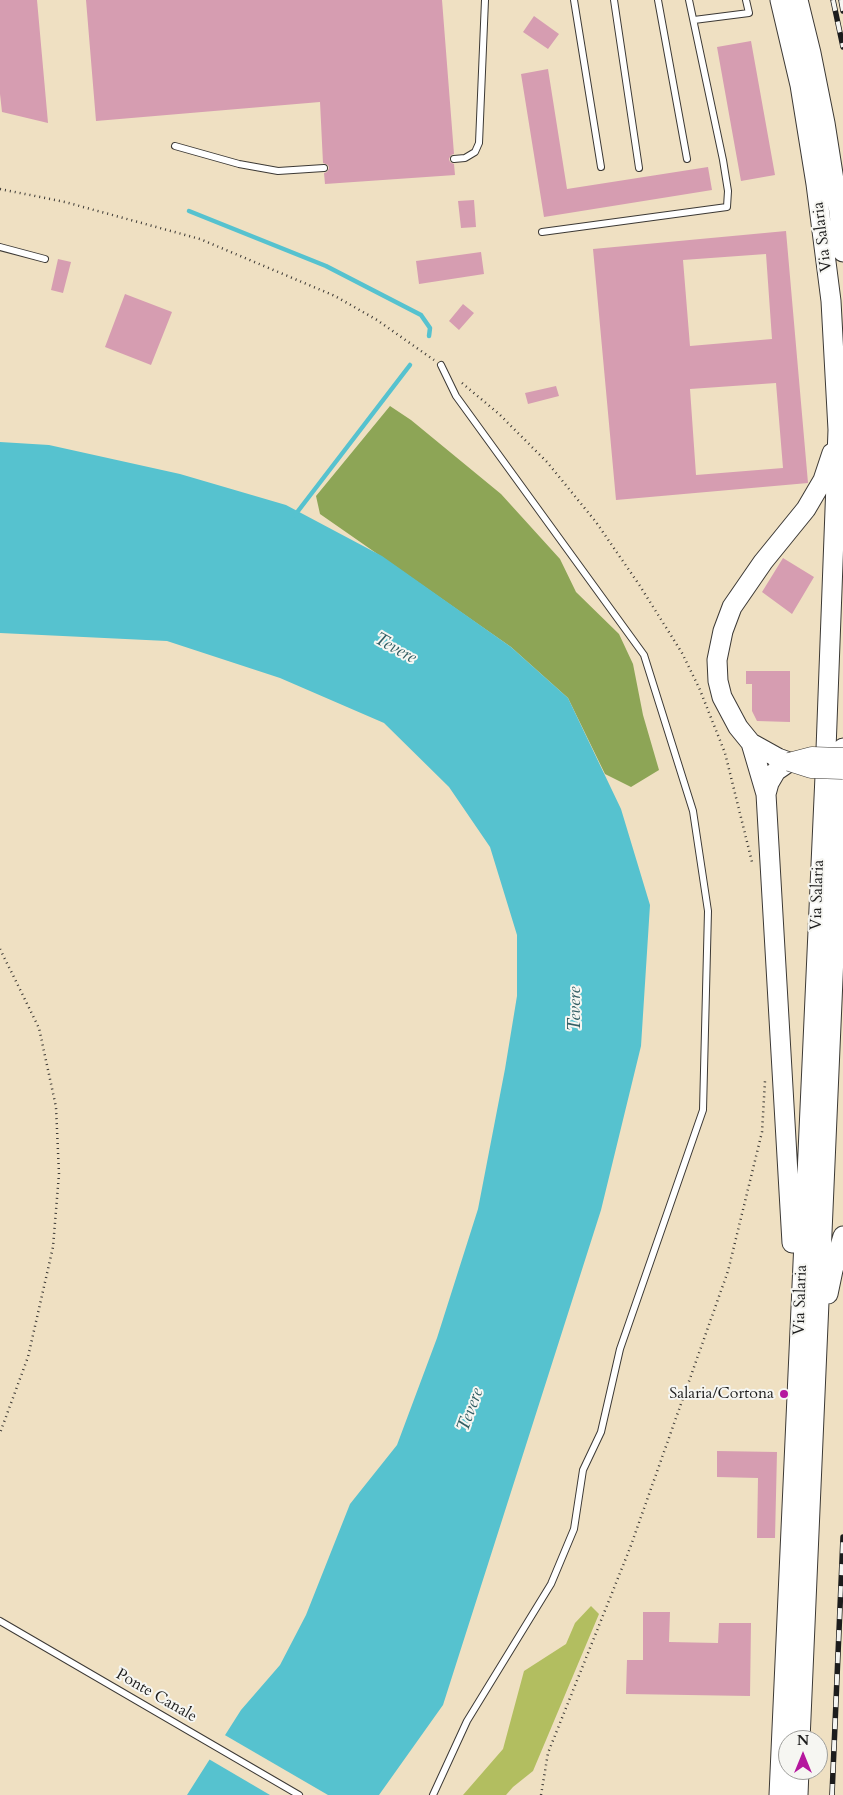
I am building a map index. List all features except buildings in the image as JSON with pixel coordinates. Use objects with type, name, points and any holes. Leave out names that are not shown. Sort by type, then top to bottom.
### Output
[{"type":"main road","name":"Via Salaria","points":[[778,1795],[825,776],[838,430],[830,301],[816,184],[800,85],[780,0]]},
{"type":"main road","name":"Via Salaria","points":[[798,0],[825,123],[841,218],[843,252]]},
{"type":"main road","points":[[800,1326],[790,1207],[766,794],[751,744],[731,716],[720,692],[717,660],[723,631],[732,608],[763,562],[799,520],[818,490],[826,473],[838,430]]},
{"type":"main road","points":[[751,744],[789,762]]},
{"type":"main road","name":"Via Salaria","points":[[800,1730],[843,748]]},
{"type":"main road","points":[[766,794],[769,783],[776,771],[782,765],[789,762]]},
{"type":"main road","points":[[817,1354],[833,1270],[843,1236]]},
{"type":"main road","points":[[798,1795],[799,1780]]},
{"type":"street","points":[[789,762],[812,756],[843,757]]},
{"type":"street","points":[[789,762],[811,769],[843,770]]},
{"type":"lane","points":[[454,159],[465,158],[475,152],[479,143],[485,0]]},
{"type":"lane","points":[[574,0],[600,167]]},
{"type":"lane","points":[[614,0],[639,168]]},
{"type":"lane","points":[[658,0],[687,159]]},
{"type":"lane","points":[[542,232],[727,207],[728,191],[723,160],[689,0]]},
{"type":"lane","points":[[694,20],[749,13],[746,0]]},
{"type":"lane","points":[[175,146],[239,164],[278,171],[324,168]]},
{"type":"lane","points":[[0,247],[45,259]]},
{"type":"lane","points":[[433,1795],[467,1721],[551,1584],[574,1530],[583,1470],[601,1432],[620,1349],[703,1110],[708,911],[693,811],[644,655],[456,396],[441,365]]},
{"type":"lane","name":"Ponte Canale","points":[[0,1621],[299,1795]]},
{"type":"path","points":[[0,189],[65,202],[200,239],[335,296],[377,320],[441,365],[499,414],[547,462],[596,522],[640,586],[682,653],[700,690],[726,753],[752,863]]},
{"type":"path","points":[[0,950],[40,1028],[56,1107],[59,1174],[53,1246],[30,1348],[0,1433]]},
{"type":"path","points":[[541,1795],[548,1753],[630,1548],[728,1271],[762,1132],[766,1073]]},
{"type":"green space","points":[[390,406],[411,420],[501,494],[560,559],[576,592],[619,634],[633,664],[643,715],[659,770],[631,787],[605,774],[568,698],[511,647],[320,514],[316,496]]},
{"type":"green space","points":[[591,1606],[599,1614],[533,1771],[506,1795],[463,1795],[503,1749],[524,1671],[566,1644],[575,1623]]},
{"type":"water","name":"Tevere","points":[[0,442],[49,445],[180,474],[286,505],[382,556],[511,647],[568,698],[621,809],[650,905],[641,1046],[601,1210],[443,1705],[379,1795],[187,1795],[241,1710],[280,1665],[306,1615],[350,1504],[397,1445],[437,1338],[478,1209],[517,996],[517,935],[490,847],[449,787],[384,723],[280,678],[167,641],[0,633]]},
{"type":"pier","points":[[223,1734],[328,1795],[270,1795],[207,1758]]},
{"type":"waterway","points":[[189,211],[326,266],[421,315],[430,328],[429,336]]},
{"type":"waterway","points":[[295,515],[410,365]]},
{"type":"railway","points":[[833,0],[843,47]]},
{"type":"railway","points":[[841,0],[843,11]]},
{"type":"railway","points":[[832,1795],[843,1537]]},
{"type":"place","name":"Salaria/Cortona","points":[[784,1394]]}]
